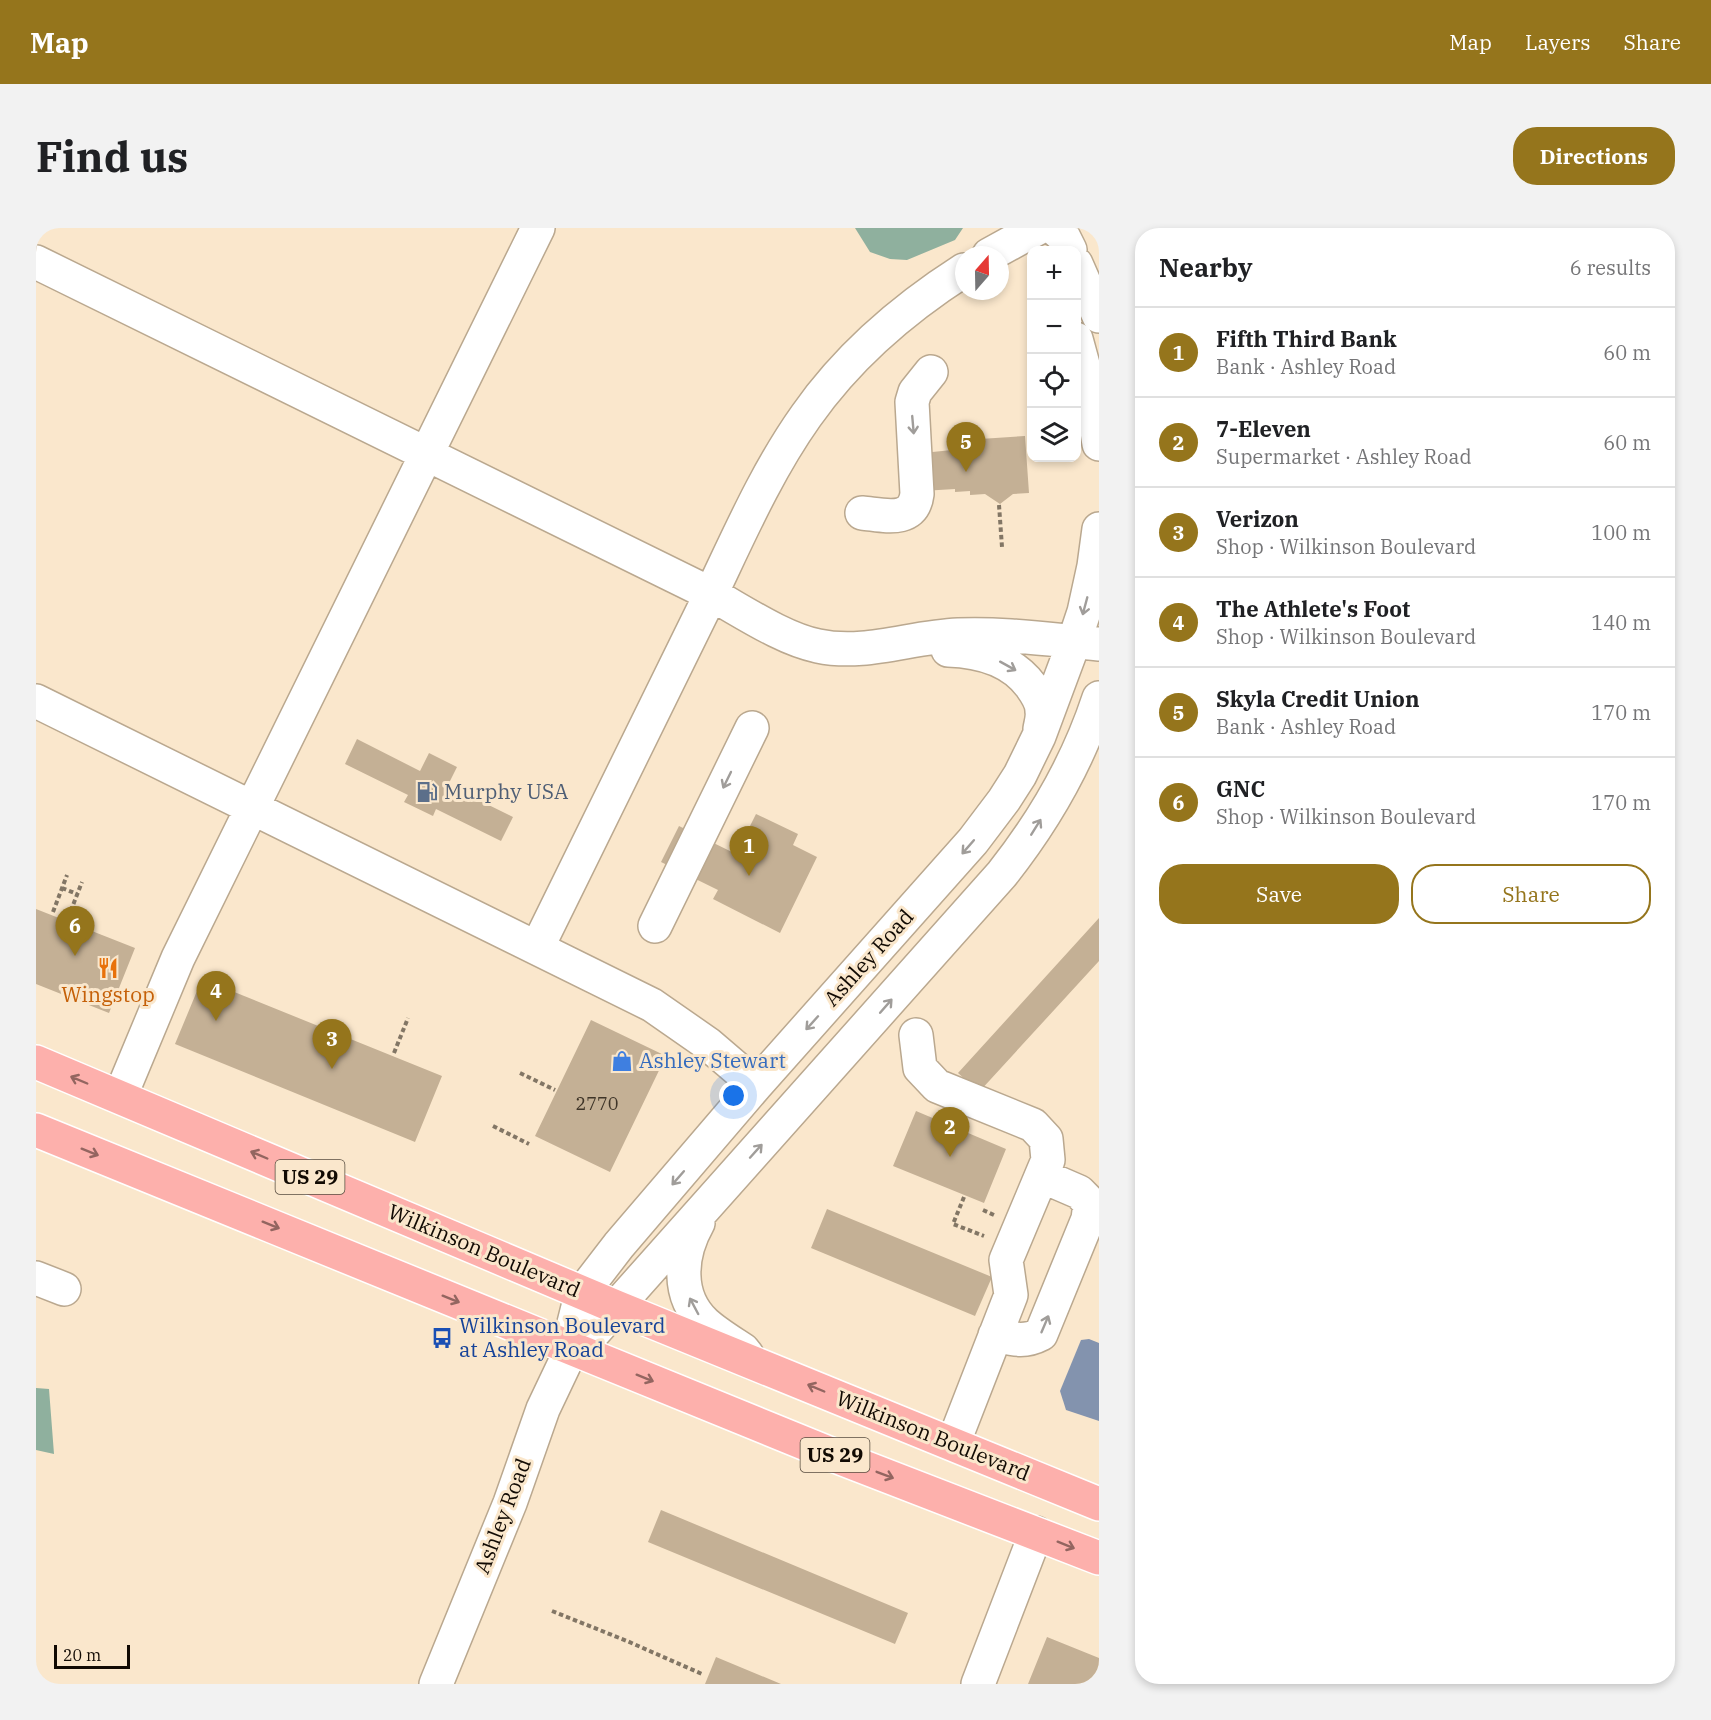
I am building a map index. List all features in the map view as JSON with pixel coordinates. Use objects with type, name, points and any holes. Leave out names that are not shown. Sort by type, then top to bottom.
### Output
[{"type":"main road","name":"Wilkinson Boulevard","points":[[36,1062],[616,1307],[1099,1504]]},
{"type":"main road","name":"US 29","points":[[36,1130],[843,1459],[1099,1558]]},
{"type":"street","points":[[120,1096],[178,958],[538,228]]},
{"type":"street","points":[[1005,246],[1038,228]]},
{"type":"street","points":[[1047,228],[1047,246]]},
{"type":"street","points":[[1054,228],[1063,236],[1068,246]]},
{"type":"street","points":[[36,261],[711,594],[774,628],[814,645],[849,650],[965,634],[1087,643]]},
{"type":"street","points":[[1081,273],[1099,316]]},
{"type":"street","points":[[537,948],[761,492],[795,432],[820,397],[889,324],[955,276]]},
{"type":"street","points":[[1081,354],[1091,394],[1099,444]]},
{"type":"street","points":[[862,513],[899,515],[906,514],[914,507],[917,494],[912,402],[915,392],[931,372]]},
{"type":"street","name":"Ashley Road","points":[[436,1684],[510,1503],[543,1409],[572,1348],[574,1323],[584,1293],[597,1271],[756,1086],[973,841],[999,807],[1032,752],[1087,643],[1090,587],[1099,529]]},
{"type":"street","points":[[893,644],[906,654],[942,650],[971,652],[1010,666],[1027,681],[1040,700],[1043,713],[1039,736]]},
{"type":"street","name":"Ashley Road","points":[[572,1348],[589,1337],[992,886],[1018,854],[1068,773],[1099,698]]},
{"type":"street","points":[[36,701],[664,1012],[708,1044],[756,1086]]},
{"type":"street","points":[[655,926],[752,728]]},
{"type":"street","points":[[916,1035],[920,1068],[936,1086],[1033,1125],[1046,1139],[1048,1160],[1006,1260],[1011,1295],[953,1444]]},
{"type":"street","points":[[995,1335],[1029,1340],[1041,1334],[1088,1218],[1090,1203],[1079,1192],[1042,1176]]},
{"type":"street","points":[[717,1194],[701,1218],[689,1243],[683,1265],[684,1282],[690,1301],[698,1315],[712,1329],[743,1350],[749,1360]]},
{"type":"street","points":[[978,1684],[1036,1533]]},
{"type":"path","points":[[999,506],[1002,547]]},
{"type":"path","points":[[53,912],[67,875]]},
{"type":"path","points":[[68,918],[81,882]]},
{"type":"path","points":[[62,888],[77,894]]},
{"type":"path","points":[[394,1053],[408,1018]]},
{"type":"path","points":[[520,1073],[555,1090]]},
{"type":"path","points":[[493,1126],[529,1144]]},
{"type":"path","points":[[964,1197],[953,1224],[988,1238]]},
{"type":"path","points":[[552,1611],[702,1674]]},
{"type":"green space","points":[[855,228],[963,228],[955,240],[907,260],[890,259],[870,252]]},
{"type":"green space","points":[[36,1388],[49,1389],[54,1454],[36,1450]]},
{"type":"water","points":[[1089,1339],[1099,1343],[1099,1421],[1066,1410],[1060,1391],[1081,1340]]},
{"type":"building","points":[[1025,436],[1029,493],[1013,494],[1000,504],[985,494],[970,495],[970,491],[955,492],[955,489],[906,492],[903,455],[952,450],[952,447],[965,446],[965,440]]},
{"type":"building","points":[[357,739],[420,771],[429,753],[457,767],[448,785],[513,817],[501,841],[436,809],[433,816],[404,802],[408,795],[345,764]]},
{"type":"building","points":[[756,814],[798,834],[793,845],[817,857],[780,933],[713,899],[718,890],[661,862],[679,826],[736,854]]},
{"type":"building","points":[[36,909],[135,948],[109,1013],[36,984]]},
{"type":"building","points":[[1099,918],[1099,961],[979,1092],[958,1073]]},
{"type":"building","points":[[202,979],[442,1076],[415,1142],[175,1044]]},
{"type":"building","points":[[591,1020],[666,1056],[610,1172],[535,1136]]},
{"type":"building","points":[[916,1111],[1006,1149],[984,1203],[893,1166]]},
{"type":"building","points":[[827,1209],[992,1277],[975,1316],[811,1248]]},
{"type":"building","points":[[661,1510],[908,1613],[895,1644],[648,1542]]},
{"type":"building","points":[[1047,1637],[1099,1658],[1099,1684],[1028,1684]]},
{"type":"building","points":[[716,1657],[781,1684],[705,1684]]},
{"type":"place","name":"Skyla Credit Union","points":[[966,472]]},
{"type":"place","name":"Murphy USA","points":[[427,792]]},
{"type":"place","name":"Fifth Third Bank","points":[[749,876]]},
{"type":"place","name":"GNC","points":[[75,956]]},
{"type":"place","name":"Wingstop","points":[[108,968]]},
{"type":"place","name":"The Athlete's Foot","points":[[216,1021]]},
{"type":"place","name":"Ashley Stewart","points":[[622,1061]]},
{"type":"place","name":"Verizon","points":[[332,1069]]},
{"type":"place","name":"7-Eleven","points":[[950,1157]]},
{"type":"place","name":"Wilkinson Boulevard at Ashley Road","points":[[442,1338]]}]
